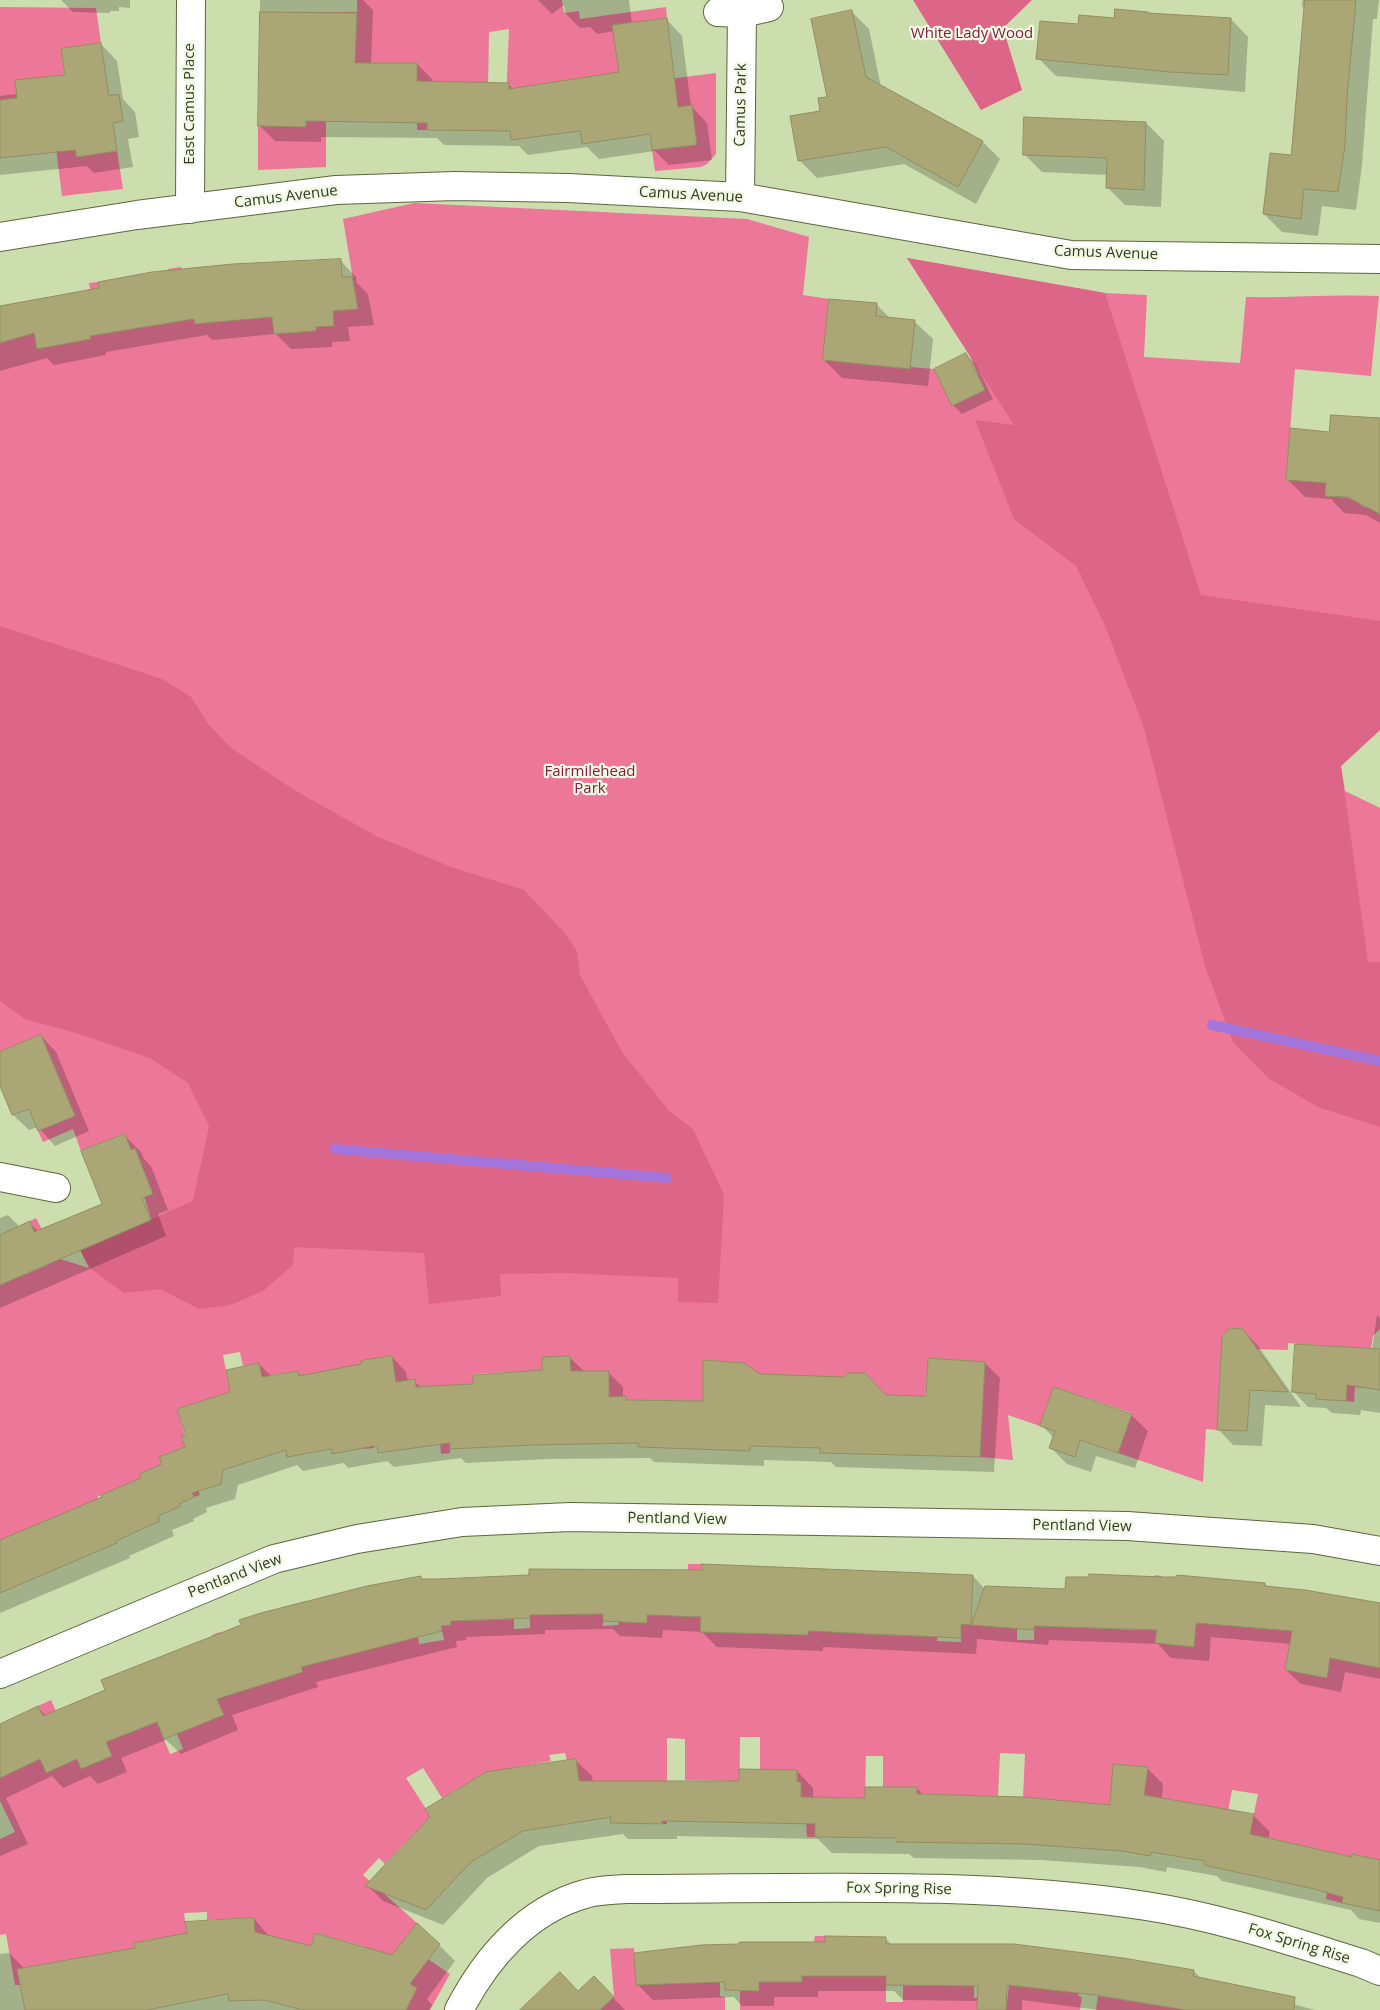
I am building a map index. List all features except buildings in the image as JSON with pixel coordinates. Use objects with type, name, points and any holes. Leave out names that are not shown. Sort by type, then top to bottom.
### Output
[{"type":"street","name":"East Camus Place","points":[[190,208],[191,0]]},
{"type":"street","name":"Camus Park","points":[[740,196],[730,13],[769,7]]},
{"type":"street","name":"Camus Avenue","points":[[0,238],[190,208],[336,190],[402,187],[568,188],[740,196],[1071,255],[1380,259]]},
{"type":"street","points":[[0,1177],[56,1188]]},
{"type":"street","name":"Pentland View","points":[[0,1674],[274,1559],[358,1539],[462,1522],[570,1517],[1127,1526],[1313,1539],[1380,1551]]},
{"type":"street","name":"Fox Spring Rise","points":[[459,2010],[485,1967],[518,1931],[535,1917],[586,1893],[626,1889],[918,1888],[1062,1895],[1148,1906],[1235,1925],[1361,1963],[1380,1971]]},
{"type":"green space","points":[[357,0],[562,0],[564,13],[579,11],[580,19],[666,7],[667,18],[629,23],[616,47],[621,85],[716,73],[716,154],[707,164],[701,167],[655,171],[652,150],[696,145],[630,113],[633,137],[626,138],[621,98],[577,104],[573,79],[555,82],[556,93],[506,101],[509,29],[489,32],[488,89],[428,82],[427,130],[417,130],[417,63],[336,64],[336,122],[326,121],[326,167],[258,170],[258,126],[289,31],[288,12],[357,12]]},
{"type":"green space","name":"White Lady Wood","points":[[913,0],[1032,0],[1003,28],[1022,90],[981,110]]},
{"type":"green space","points":[[0,7],[96,8],[101,43],[61,49],[76,157],[117,151],[123,189],[62,196],[47,77],[17,98],[0,100]]},
{"type":"green space","name":"Fairmilehead Park","points":[[414,203],[747,219],[809,237],[803,295],[829,299],[823,360],[910,369],[911,367],[934,369],[953,406],[985,390],[968,352],[907,258],[1105,293],[1147,295],[1144,357],[1240,363],[1246,297],[1379,296],[1371,376],[1295,369],[1286,479],[1326,483],[1325,496],[1351,498],[1364,507],[1380,509],[1380,730],[1341,766],[1345,791],[1380,808],[1380,1329],[1373,1336],[1365,1388],[1355,1387],[1354,1402],[1346,1401],[1348,1369],[1332,1346],[1288,1343],[1288,1350],[1250,1349],[1250,1338],[1243,1329],[1230,1328],[1222,1337],[1217,1430],[1206,1429],[1203,1482],[1118,1453],[1132,1413],[1054,1387],[1040,1426],[1008,1415],[1013,1460],[980,1457],[985,1362],[928,1358],[925,1401],[923,1396],[890,1395],[890,1402],[865,1373],[848,1373],[837,1383],[751,1380],[751,1368],[739,1363],[726,1368],[720,1399],[721,1361],[704,1360],[703,1401],[637,1400],[626,1412],[626,1396],[609,1397],[608,1371],[593,1371],[571,1397],[570,1357],[542,1357],[543,1388],[513,1445],[507,1372],[473,1374],[473,1384],[446,1386],[450,1453],[441,1454],[437,1407],[396,1382],[392,1356],[361,1361],[374,1448],[365,1449],[363,1443],[299,1376],[297,1371],[271,1375],[278,1412],[270,1414],[259,1363],[243,1366],[240,1352],[223,1355],[230,1392],[223,1394],[230,1414],[208,1422],[201,1401],[177,1409],[185,1435],[181,1437],[185,1446],[189,1445],[195,1483],[200,1495],[194,1497],[174,1451],[160,1457],[162,1464],[141,1478],[97,1497],[105,1516],[0,1540],[0,1285],[48,1265],[30,1221],[36,1218],[57,1258],[89,1268],[80,1250],[151,1219],[125,1134],[81,1151],[73,1129],[43,1142],[38,1131],[75,1115],[41,1035],[0,1052],[0,306],[28,301],[37,349],[90,339],[82,291],[90,289],[89,283],[98,282],[107,333],[160,324],[174,304],[168,269],[181,267],[184,292],[192,292],[195,324],[266,317],[270,292],[274,334],[316,331],[316,327],[333,311],[358,309],[343,219]]},
{"type":"green space","points":[[907,258],[1105,293],[1201,595],[1380,621],[1380,730],[1341,766],[1368,962],[1380,962],[1380,1127],[1318,1107],[1268,1078],[1233,1042],[1205,966],[1144,728],[1106,628],[1076,566],[1014,519],[975,420],[1014,425]]},
{"type":"green space","points":[[0,626],[162,679],[191,697],[209,725],[231,748],[294,790],[378,837],[451,867],[524,890],[563,931],[577,951],[580,975],[622,1052],[669,1111],[693,1129],[724,1195],[718,1303],[678,1302],[678,1278],[565,1273],[500,1274],[501,1296],[429,1304],[424,1253],[294,1247],[293,1265],[263,1291],[230,1305],[199,1309],[160,1289],[124,1293],[90,1268],[80,1250],[193,1201],[209,1126],[188,1083],[150,1058],[76,1033],[25,1019],[0,1001]]},
{"type":"green space","points":[[688,1564],[702,1564],[700,1631],[749,1633],[751,1566],[760,1566],[759,1599],[778,1627],[778,1634],[808,1635],[808,1621],[860,1603],[859,1634],[909,1636],[912,1573],[938,1623],[937,1641],[961,1642],[961,1624],[1002,1625],[1017,1608],[1017,1640],[1034,1640],[1035,1608],[1038,1626],[1138,1630],[1139,1613],[1152,1613],[1155,1575],[1162,1576],[1155,1643],[1194,1647],[1197,1618],[1240,1627],[1281,1630],[1285,1588],[1300,1590],[1327,1678],[1330,1658],[1380,1668],[1380,1860],[1352,1855],[1342,1903],[1326,1899],[1327,1893],[1246,1852],[1258,1794],[1232,1790],[1226,1822],[1188,1803],[1169,1799],[1166,1811],[1143,1807],[1148,1767],[1114,1764],[1110,1805],[1023,1798],[1025,1754],[1000,1753],[998,1796],[917,1794],[917,1787],[897,1787],[883,1794],[883,1756],[866,1756],[865,1798],[816,1797],[815,1837],[807,1837],[797,1770],[775,1770],[760,1782],[760,1737],[740,1737],[739,1822],[734,1822],[734,1781],[685,1780],[685,1739],[667,1738],[667,1824],[662,1824],[662,1782],[586,1821],[576,1759],[567,1760],[565,1753],[549,1755],[551,1761],[512,1768],[518,1810],[483,1774],[442,1798],[423,1768],[406,1778],[465,1869],[460,1873],[416,1831],[385,1864],[379,1858],[363,1875],[417,1923],[403,1942],[450,1974],[430,2010],[406,2010],[417,1988],[372,1965],[363,1946],[315,1933],[311,1946],[255,1946],[253,1918],[207,1920],[207,1912],[184,1913],[189,1948],[155,1955],[152,1939],[134,1943],[146,2010],[102,1954],[17,1969],[20,1985],[15,1985],[6,1934],[0,1935],[0,1839],[15,1832],[0,1801],[0,1778],[40,1759],[47,1773],[65,1764],[38,1706],[51,1700],[81,1768],[106,1742],[144,1727],[154,1716],[170,1754],[183,1749],[177,1734],[223,1715],[214,1691],[231,1685],[212,1635],[220,1632],[240,1691],[303,1672],[283,1607],[307,1601],[322,1662],[373,1649],[358,1588],[387,1582],[395,1633],[417,1630],[419,1644],[444,1640],[441,1626],[451,1624],[448,1599],[462,1599],[463,1621],[514,1619],[514,1629],[530,1628],[530,1615],[603,1614],[603,1626],[618,1625],[619,1622],[647,1623],[647,1615],[686,1601]]},
{"type":"green space","points":[[815,1936],[825,1936],[825,1976],[886,1966],[886,2002],[903,2002],[903,1985],[974,1986],[977,2010],[740,2010],[740,1991],[759,1991],[759,1982],[802,1982],[802,1942],[814,1942]]},
{"type":"green space","points":[[634,1948],[636,1985],[720,1981],[720,1996],[725,1997],[725,2010],[597,2010],[614,1996],[610,1949]]},
{"type":"green space","points":[[1009,1985],[1079,1993],[1078,1996],[1082,1997],[1080,2010],[1006,2010]]},
{"type":"green space","points":[[1098,1996],[1185,2010],[1096,2010]]},
{"type":"waterway","points":[[1212,1025],[1380,1061]]},
{"type":"waterway","points":[[335,1149],[667,1178]]}]
